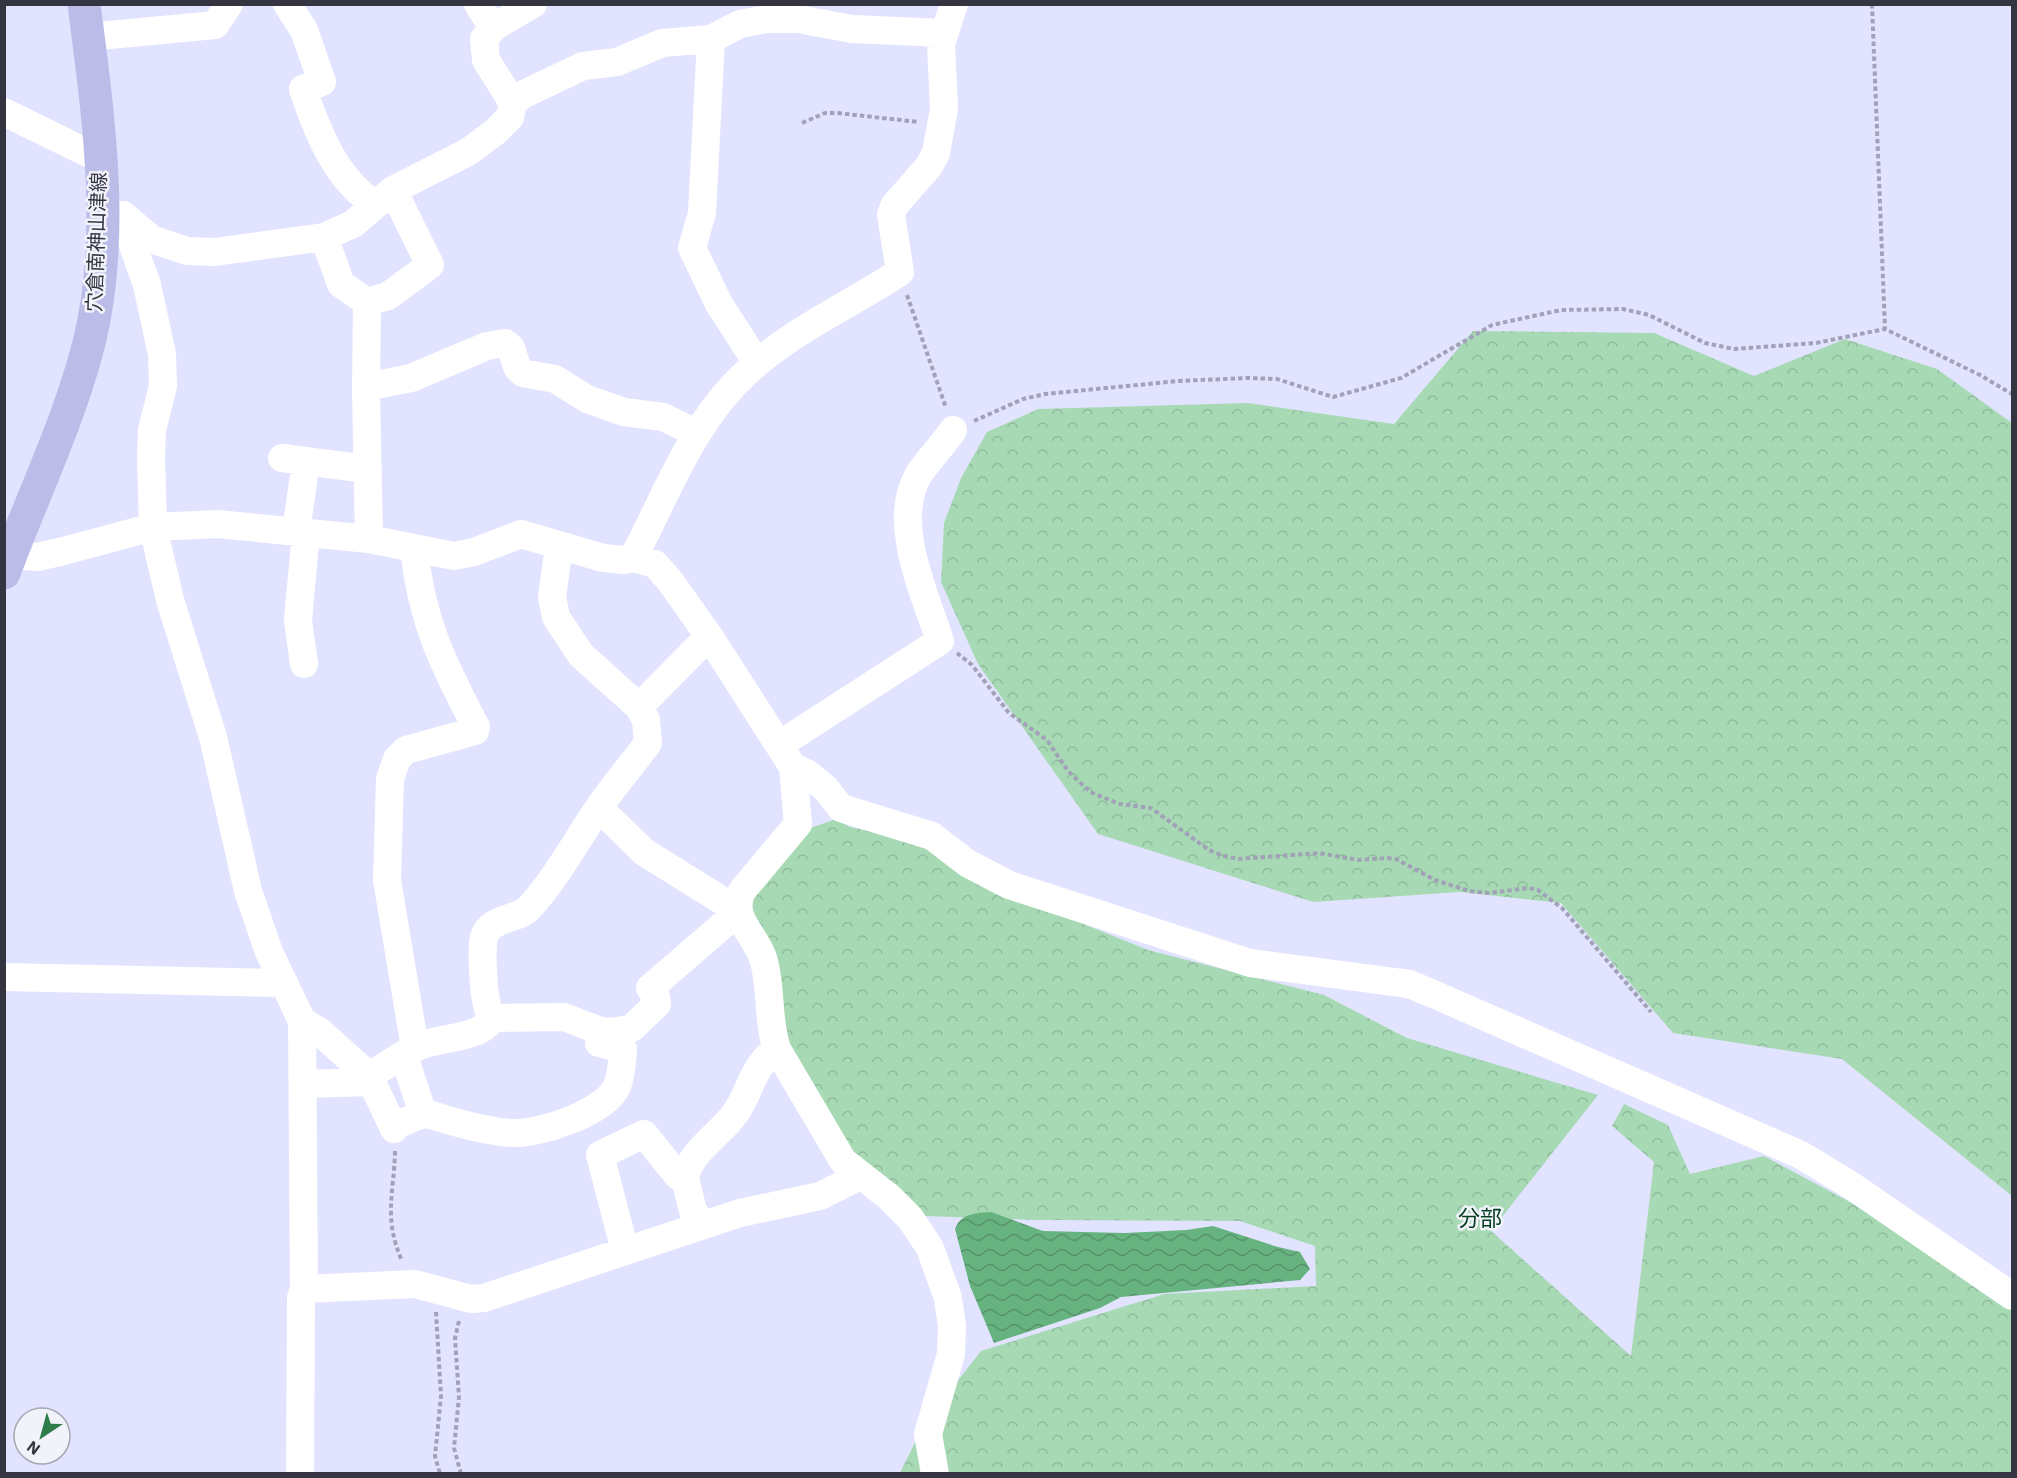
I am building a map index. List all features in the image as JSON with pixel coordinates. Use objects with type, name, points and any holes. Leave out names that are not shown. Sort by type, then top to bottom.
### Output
[{"type":"main road","name":"穴倉南神山津線","points":[[6,568],[79,379],[89,341],[99,282],[100,172],[84,4]]},
{"type":"street","points":[[88,37],[215,25],[229,4]]},
{"type":"street","points":[[287,4],[304,30],[322,82],[303,89],[321,136],[337,165],[362,194],[384,197],[430,265],[388,296],[367,302]]},
{"type":"street","points":[[478,4],[493,28]]},
{"type":"street","points":[[4,112],[100,172],[111,202],[151,240],[187,251],[215,252],[324,237],[352,224],[384,197],[468,152],[495,132],[510,117],[513,103],[486,60],[484,39],[493,28],[532,4]]},
{"type":"street","points":[[633,558],[696,433],[724,395],[757,363],[900,272],[891,215],[894,206],[929,166],[936,153],[942,125],[944,79],[941,44],[954,4]]},
{"type":"street","points":[[513,103],[554,78],[583,66],[617,62],[662,43],[711,39],[740,24],[766,19],[798,19],[852,29],[944,33]]},
{"type":"street","points":[[711,39],[702,213],[692,248],[719,304],[757,363]]},
{"type":"street","points":[[128,220],[130,237],[147,285],[162,354],[163,386],[152,430],[153,527],[176,620],[213,737],[249,891],[282,983],[302,1021],[304,1289],[301,1298],[300,1473]]},
{"type":"street","points":[[324,237],[342,284],[367,302]]},
{"type":"street","points":[[367,302],[369,539]]},
{"type":"street","points":[[366,387],[411,378],[487,345],[505,343],[511,348],[517,366],[523,374],[555,379],[587,399],[624,412],[663,417],[696,433]]},
{"type":"street","points":[[786,756],[940,641],[912,552],[908,521],[910,503],[919,474],[953,430]]},
{"type":"street","points":[[304,664],[298,620],[301,531],[294,460],[367,469]]},
{"type":"street","points":[[6,568],[37,557],[153,527],[218,524],[369,539],[454,556],[474,552],[521,534],[603,558],[625,560],[633,558],[655,564],[670,581],[709,636],[786,756],[825,788],[841,808],[854,814],[932,836],[967,863],[1009,885],[1250,963],[1409,984],[1431,993],[1801,1155],[1852,1186],[2013,1296]]},
{"type":"street","points":[[492,1018],[489,1014],[485,990],[484,936],[492,926],[528,910],[570,853],[598,808],[648,743],[646,720],[639,707],[581,656],[556,617],[552,597],[559,546]]},
{"type":"street","points":[[414,548],[421,600],[440,656],[476,727],[475,731],[406,750],[397,759],[390,779],[387,880],[409,1052],[423,1114]]},
{"type":"street","points":[[639,707],[709,636]]},
{"type":"street","points":[[786,756],[798,824],[742,891],[737,901],[738,910],[763,958],[772,1035],[777,1049],[843,1161],[889,1197],[910,1218],[930,1248],[948,1298],[952,1326],[951,1354],[928,1434],[935,1473]]},
{"type":"street","points":[[598,808],[644,852],[738,910]]},
{"type":"street","points":[[492,1018],[564,1017],[603,1032],[632,1028],[657,1004],[656,997],[650,988],[738,910]]},
{"type":"street","points":[[4,977],[282,983]]},
{"type":"street","points":[[303,1084],[371,1079],[409,1052],[480,1031],[489,1025],[492,1018]]},
{"type":"street","points":[[302,1021],[319,1031],[371,1079],[394,1128],[423,1114],[512,1133],[527,1132],[544,1129],[593,1109],[607,1101],[616,1087],[623,1049],[599,1043]]},
{"type":"street","points":[[703,1224],[693,1210],[685,1178],[688,1170],[714,1134],[735,1113],[754,1073],[777,1049]]},
{"type":"street","points":[[593,1109],[624,1144]]},
{"type":"street","points":[[625,1251],[600,1155],[646,1135],[678,1176],[685,1178]]},
{"type":"street","points":[[304,1289],[425,1287],[467,1298],[484,1298],[502,1294],[703,1224],[740,1213],[820,1196],[860,1176]]},
{"type":"path","points":[[1872,4],[1885,329]]},
{"type":"path","points":[[802,123],[825,113],[837,113],[942,125]]},
{"type":"path","points":[[900,272],[953,430],[1023,399],[1045,394],[1178,381],[1248,378],[1277,380],[1333,397],[1401,378],[1492,325],[1561,310],[1623,309],[1649,315],[1706,343],[1734,349],[1816,343],[1885,329],[1980,375],[2013,394]]},
{"type":"path","points":[[940,641],[972,666],[1009,713],[1047,740],[1068,771],[1089,792],[1120,804],[1151,808],[1209,850],[1224,856],[1238,859],[1319,853],[1358,860],[1388,858],[1435,880],[1469,891],[1488,893],[1519,888],[1538,890],[1562,908],[1652,1012]]},
{"type":"path","points":[[394,1128],[389,1215],[398,1251],[425,1287],[441,1396],[435,1456],[440,1473]]},
{"type":"path","points":[[461,1473],[454,1449],[459,1397],[455,1338],[467,1298]]},
{"type":"green space","points":[[1473,331],[1654,333],[1754,376],[1845,339],[1937,369],[2012,423],[2012,1196],[1842,1059],[1673,1033],[1561,903],[1460,892],[1313,902],[1098,834],[978,664],[941,582],[944,523],[961,478],[987,432],[1038,409],[1248,403],[1394,424]]},
{"type":"green space","points":[[836,819],[850,827],[920,842],[994,888],[1148,950],[1324,995],[1407,1038],[1598,1095],[1491,1231],[1631,1356],[1654,1162],[1612,1126],[1624,1104],[1668,1125],[1690,1174],[1764,1156],[1891,1224],[2012,1310],[2012,1473],[900,1473],[924,1424],[981,1351],[1164,1294],[1316,1286],[1315,1246],[1240,1221],[1040,1220],[925,1216],[851,1157],[783,1046],[748,910],[751,897],[805,830]]},
{"type":"water","points":[[991,1212],[1043,1231],[1125,1233],[1186,1230],[1213,1226],[1300,1252],[1310,1269],[1300,1280],[1121,1297],[1100,1308],[994,1343],[970,1286],[955,1229],[965,1217]]},
{"type":"district","name":"分部","points":[[1480,1217]]}]
